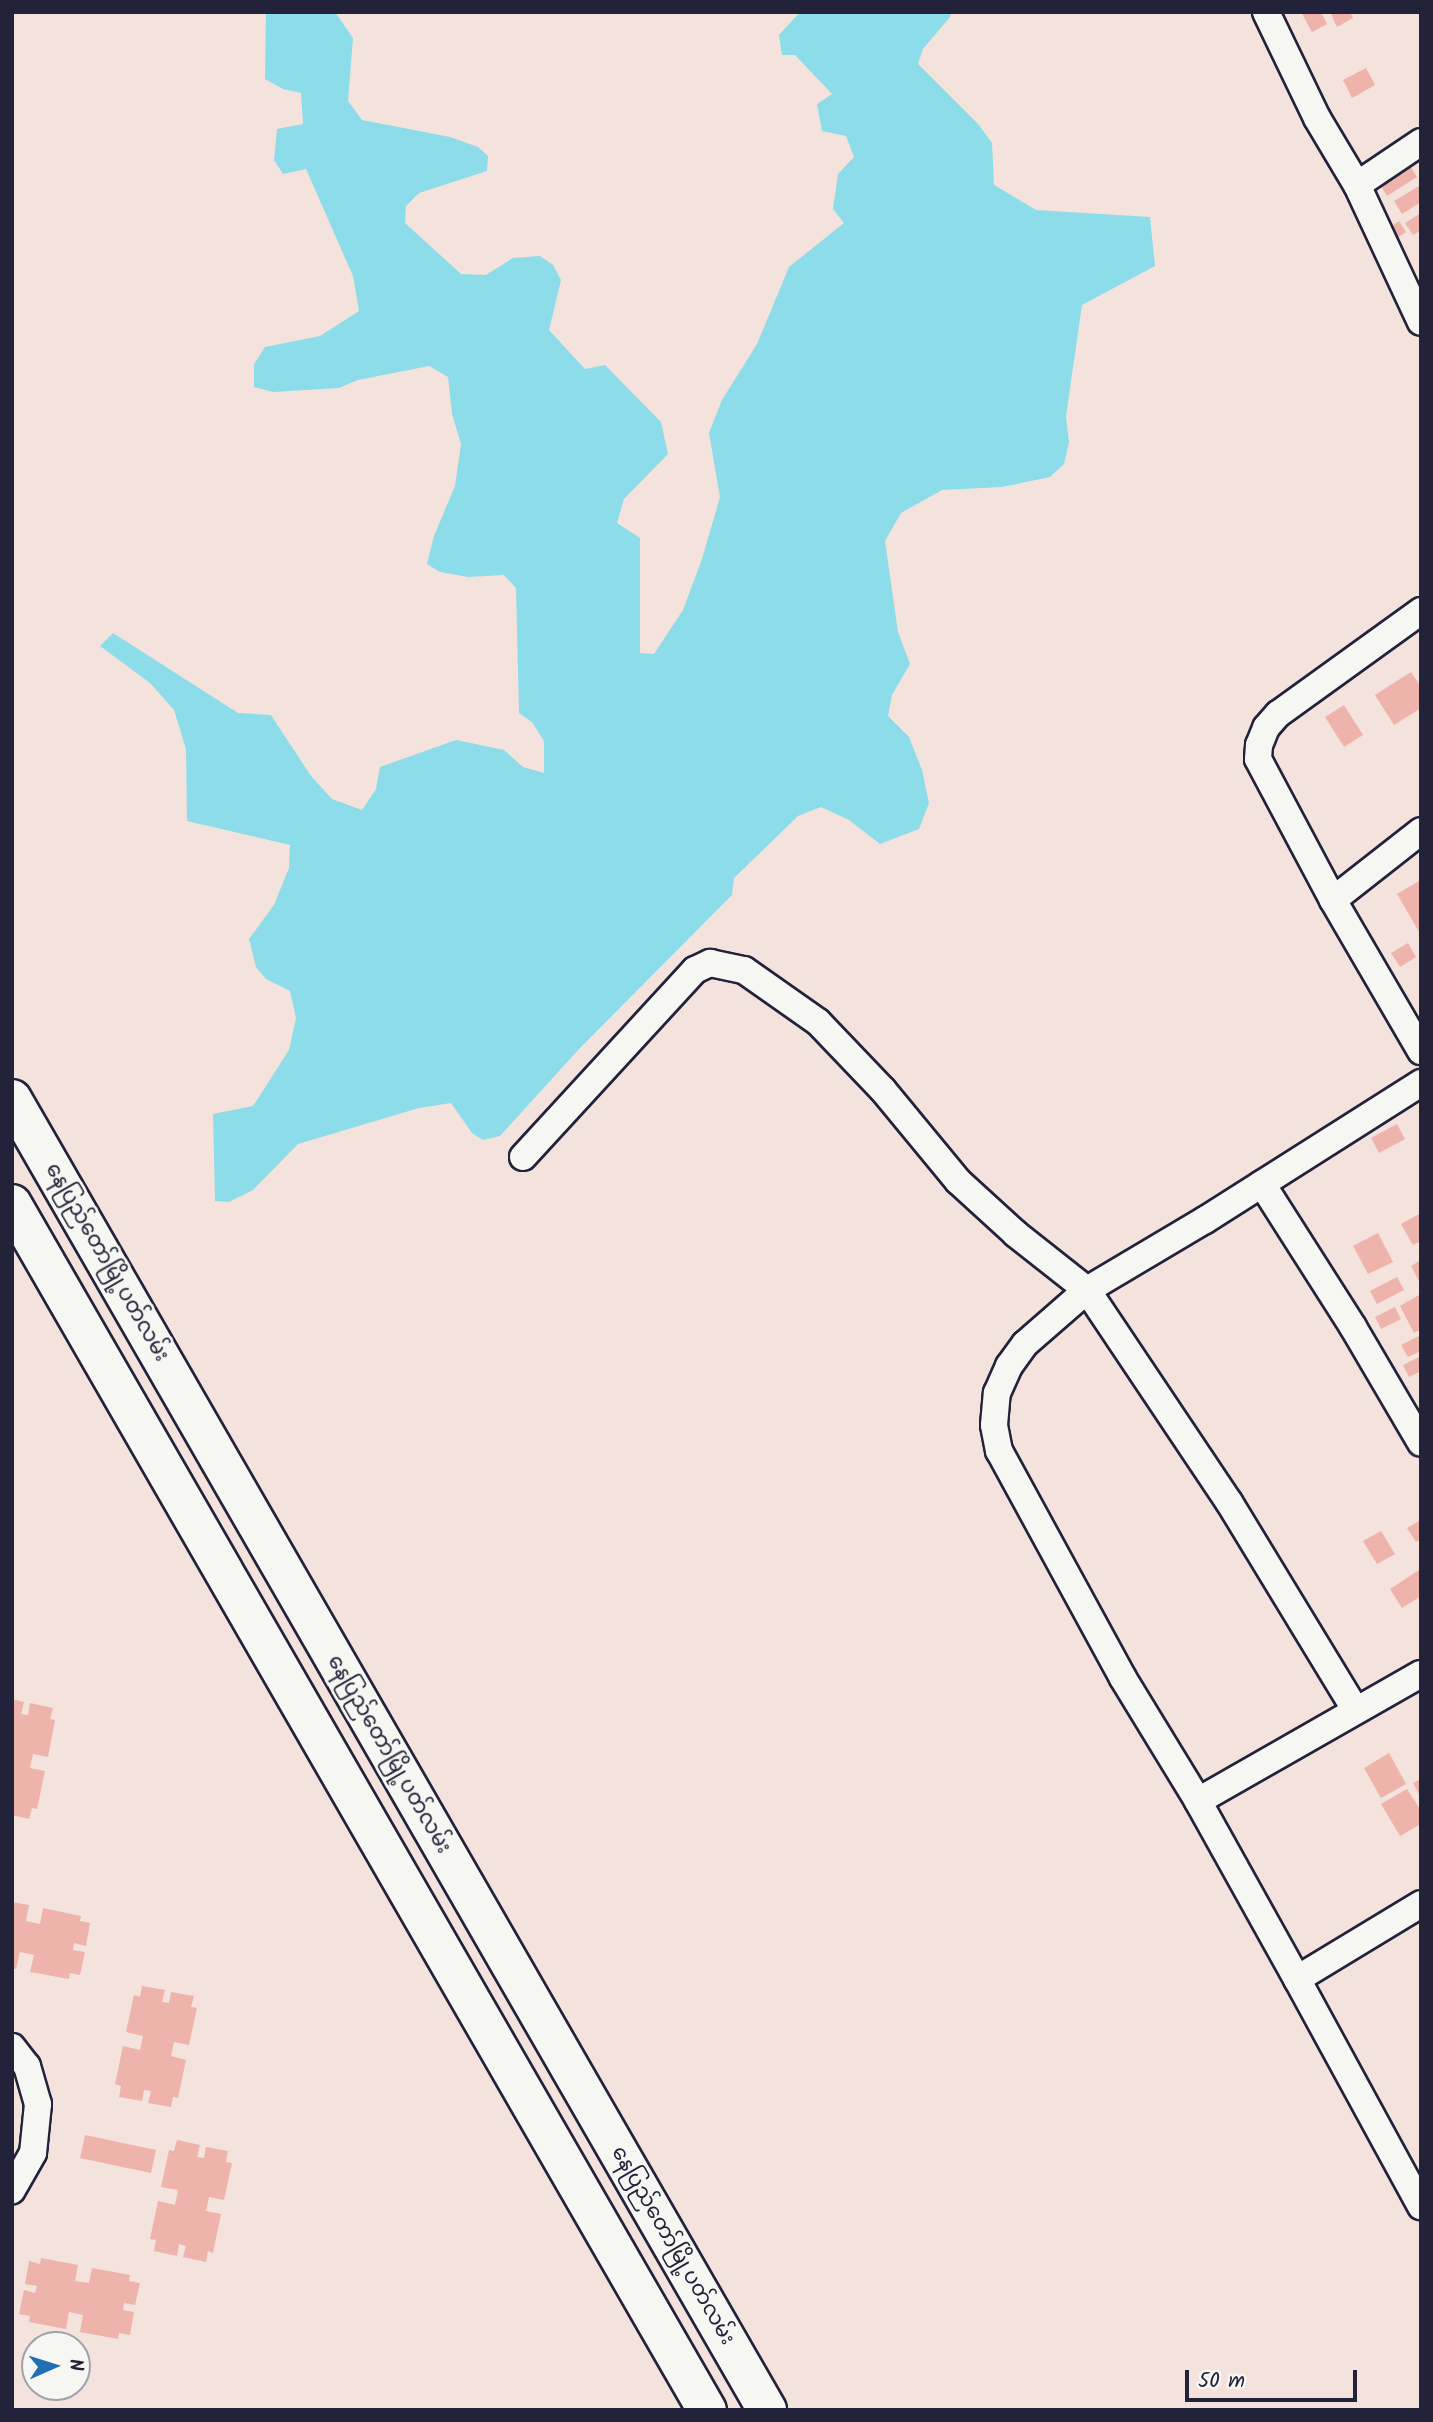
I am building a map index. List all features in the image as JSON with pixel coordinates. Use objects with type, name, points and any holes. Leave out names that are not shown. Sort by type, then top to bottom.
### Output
[{"type":"main road","name":"နေပြည်တော်မြို့ပတ်လမ်း","points":[[12,1099],[766,2410]]},
{"type":"main road","points":[[12,1204],[707,2410]]},
{"type":"street","points":[[1266,12],[1317,118],[1357,186],[1421,322]]},
{"type":"street","points":[[1357,186],[1421,142]]},
{"type":"street","points":[[1421,611],[1278,714],[1266,728],[1259,745],[1258,759],[1333,900],[1421,1051]]},
{"type":"street","points":[[1333,900],[1421,831]]},
{"type":"street","points":[[523,1157],[695,970],[710,963],[728,964],[744,970],[818,1022],[883,1090],[958,1181],[1016,1234],[1087,1290],[1229,1502],[1355,1709]]},
{"type":"street","points":[[1421,1083],[1087,1290],[1024,1344],[1009,1366],[998,1393],[994,1425],[999,1451],[1123,1678],[1198,1801],[1421,2206]]},
{"type":"street","points":[[1262,1184],[1353,1326],[1421,1443]]},
{"type":"street","points":[[1198,1801],[1355,1709],[1421,1674]]},
{"type":"street","points":[[1297,1979],[1421,1904]]},
{"type":"street","points":[[12,2047],[26,2066],[38,2104],[33,2154],[12,2190]]},
{"type":"water","points":[[266,12],[335,12],[353,38],[348,101],[362,120],[450,137],[478,147],[488,156],[487,171],[419,193],[406,206],[405,223],[461,274],[486,275],[513,258],[540,256],[553,265],[561,280],[549,330],[585,369],[605,365],[661,422],[668,454],[624,499],[617,523],[640,538],[640,653],[654,654],[683,610],[702,559],[720,497],[709,433],[722,400],[757,344],[789,267],[844,223],[833,209],[838,174],[854,157],[846,136],[822,131],[817,104],[832,94],[795,55],[782,55],[779,35],[800,12],[951,12],[950,17],[923,49],[918,64],[979,125],[992,143],[994,185],[1036,210],[1150,217],[1155,266],[1082,305],[1066,416],[1069,442],[1064,464],[1050,477],[1002,487],[942,490],[901,513],[885,541],[898,632],[910,664],[892,695],[888,716],[909,737],[922,770],[929,803],[919,829],[880,844],[849,820],[821,807],[798,816],[734,878],[732,895],[579,1049],[500,1136],[483,1140],[472,1133],[451,1103],[419,1108],[298,1144],[253,1190],[229,1202],[215,1201],[213,1114],[253,1106],[289,1050],[296,1018],[290,991],[266,979],[256,967],[249,939],[274,905],[289,868],[290,845],[187,821],[186,749],[174,710],[150,683],[100,646],[113,633],[238,713],[271,715],[311,776],[332,799],[362,810],[376,789],[380,767],[456,740],[504,750],[523,767],[544,773],[544,741],[532,722],[519,713],[516,588],[504,575],[468,577],[440,572],[427,564],[434,536],[455,486],[461,444],[452,414],[448,377],[429,366],[358,380],[339,388],[273,392],[254,387],[254,364],[265,347],[320,336],[359,311],[353,276],[306,169],[283,174],[274,160],[277,129],[303,124],[301,93],[283,89],[265,79]]},
{"type":"building","points":[[1301,12],[1321,12],[1327,24],[1312,32]]},
{"type":"building","points":[[1330,12],[1350,12],[1353,18],[1337,27]]},
{"type":"building","points":[[1366,68],[1375,85],[1352,98],[1343,80]]},
{"type":"building","points":[[1411,167],[1417,177],[1387,196],[1381,186]]},
{"type":"building","points":[[1419,186],[1421,202],[1402,214],[1394,201]]},
{"type":"building","points":[[1421,213],[1421,230],[1413,235],[1405,223]]},
{"type":"building","points":[[1399,221],[1406,232],[1391,242],[1384,231]]},
{"type":"building","points":[[1411,672],[1421,687],[1421,708],[1394,725],[1375,695]]},
{"type":"building","points":[[1344,705],[1363,735],[1344,747],[1325,717]]},
{"type":"building","points":[[1421,880],[1421,935],[1397,894]]},
{"type":"building","points":[[1408,943],[1416,957],[1400,967],[1391,953]]},
{"type":"building","points":[[1397,1124],[1405,1139],[1379,1153],[1371,1138]]},
{"type":"building","points":[[1421,1213],[1421,1241],[1413,1245],[1401,1224]]},
{"type":"building","points":[[1378,1233],[1393,1262],[1368,1274],[1353,1246]]},
{"type":"building","points":[[1421,1260],[1421,1285],[1411,1266]]},
{"type":"building","points":[[1397,1277],[1404,1290],[1377,1304],[1370,1291]]},
{"type":"building","points":[[1419,1295],[1421,1329],[1414,1333],[1400,1306]]},
{"type":"building","points":[[1395,1307],[1401,1319],[1381,1329],[1375,1317]]},
{"type":"building","points":[[1421,1335],[1421,1351],[1408,1357],[1401,1345]]},
{"type":"building","points":[[1421,1356],[1421,1371],[1409,1377],[1403,1365]]},
{"type":"building","points":[[1421,1520],[1421,1539],[1416,1542],[1407,1528]]},
{"type":"building","points":[[1381,1531],[1395,1554],[1377,1564],[1363,1541]]},
{"type":"building","points":[[1419,1570],[1421,1596],[1402,1608],[1390,1589]]},
{"type":"building","points":[[12,1699],[24,1702],[21,1714],[28,1715],[30,1703],[53,1708],[50,1719],[55,1720],[48,1757],[33,1754],[30,1768],[45,1771],[37,1809],[32,1808],[29,1819],[12,1815]]},
{"type":"building","points":[[1389,1753],[1406,1784],[1381,1798],[1364,1768]]},
{"type":"building","points":[[1421,1779],[1421,1798],[1413,1783]]},
{"type":"building","points":[[1407,1789],[1421,1811],[1421,1824],[1400,1836],[1381,1804]]},
{"type":"building","points":[[12,1902],[29,1905],[26,1921],[40,1924],[43,1908],[81,1916],[80,1921],[90,1923],[86,1946],[74,1943],[73,1950],[85,1952],[80,1975],[70,1973],[69,1979],[30,1972],[34,1955],[20,1952],[16,1969],[12,1968]]},
{"type":"building","points":[[142,1986],[165,1990],[162,2002],[169,2003],[171,1992],[194,1996],[191,2007],[197,2008],[189,2045],[174,2042],[171,2056],[186,2060],[178,2098],[173,2097],[171,2107],[148,2103],[151,2091],[144,2090],[142,2101],[119,2097],[121,2086],[115,2084],[123,2046],[140,2050],[143,2036],[126,2032],[134,1995],[140,1997]]},
{"type":"building","points":[[85,2135],[156,2150],[151,2173],[80,2158]]},
{"type":"building","points":[[177,2140],[200,2145],[197,2157],[204,2158],[206,2147],[228,2151],[226,2162],[232,2163],[224,2200],[209,2197],[206,2211],[221,2214],[213,2253],[208,2251],[206,2262],[183,2257],[186,2246],[179,2244],[177,2256],[154,2251],[156,2240],[150,2239],[158,2201],[175,2205],[178,2190],[161,2187],[169,2150],[174,2151]]},
{"type":"building","points":[[41,2258],[78,2265],[75,2281],[89,2283],[92,2268],[130,2275],[129,2281],[140,2283],[135,2305],[124,2303],[123,2310],[134,2312],[130,2335],[119,2333],[118,2339],[91,2334],[91,2331],[80,2331],[83,2315],[69,2312],[66,2329],[29,2322],[30,2316],[19,2314],[24,2290],[35,2293],[37,2286],[25,2284],[29,2261],[40,2264]]}]
